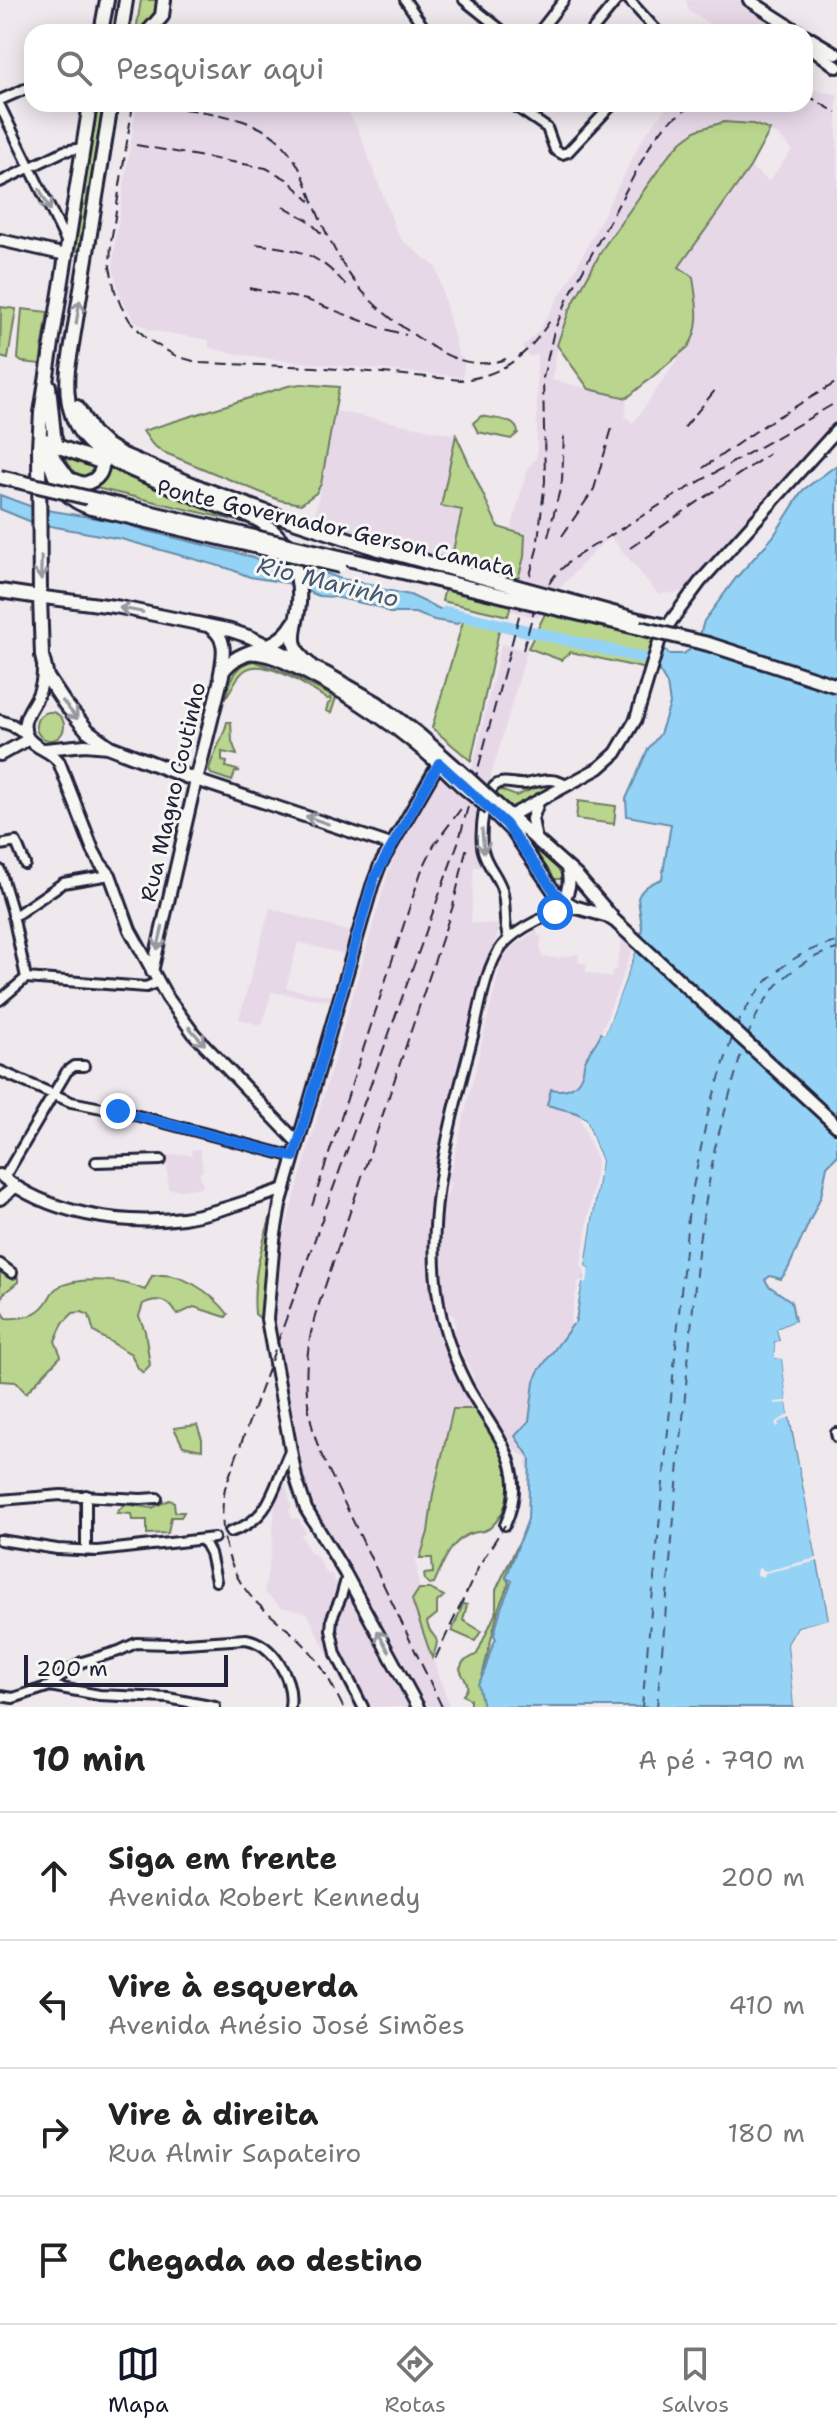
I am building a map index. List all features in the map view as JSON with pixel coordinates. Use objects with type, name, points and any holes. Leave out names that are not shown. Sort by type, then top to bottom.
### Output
[{"type":"main road","points":[[102,24],[107,0]]},
{"type":"main road","points":[[122,24],[126,0]]},
{"type":"main road","points":[[155,24],[162,16],[164,0]]},
{"type":"main road","points":[[89,112],[41,413],[40,597],[43,663],[50,683],[92,735],[110,747],[196,780]]},
{"type":"main road","points":[[54,421],[69,364],[110,112]]},
{"type":"main road","points":[[67,249],[79,257],[87,255]]},
{"type":"main road","points":[[69,364],[68,398],[73,416],[86,440],[100,456],[259,520],[273,530],[291,558],[299,593],[294,623],[286,635],[270,646],[230,662],[220,681]]},
{"type":"main road","points":[[69,364],[70,387],[76,407],[92,432],[121,454],[266,512],[379,549],[635,619]]},
{"type":"main road","points":[[47,371],[57,446],[98,461],[100,456]]},
{"type":"main road","points":[[41,413],[50,468],[60,488],[71,499],[91,508],[318,562],[500,596]]},
{"type":"main road","points":[[45,444],[64,473],[79,484],[97,478],[102,470],[100,456]]},
{"type":"main road","name":"Ponte Governador Gerson Camata","points":[[0,469],[635,619],[660,633]]},
{"type":"main road","name":"Ponte Governador Gerson Camata","points":[[0,477],[660,633]]},
{"type":"main road","points":[[0,591],[118,607],[240,633],[309,664],[360,692],[394,715],[464,782]]},
{"type":"main road","points":[[294,623],[295,646],[309,664]]},
{"type":"main road","name":"Rua Magno Coutinho","points":[[196,780],[220,681],[224,645],[219,634],[208,626]]},
{"type":"main road","points":[[660,633],[751,649],[837,677]]},
{"type":"main road","points":[[660,633],[735,652],[837,686]]},
{"type":"main road","points":[[244,654],[271,656],[338,690],[389,722],[510,816],[577,876],[615,921],[837,1126]]},
{"type":"main road","points":[[491,804],[563,900],[581,910],[615,921]]},
{"type":"main road","points":[[555,912],[570,884],[566,866]]},
{"type":"street","points":[[405,0],[422,24]]},
{"type":"street","points":[[464,0],[494,24]]},
{"type":"street","points":[[545,24],[564,0]]},
{"type":"street","points":[[598,24],[617,0]]},
{"type":"street","points":[[629,0],[651,24]]},
{"type":"street","points":[[749,0],[784,24]]},
{"type":"street","points":[[813,40],[837,54]]},
{"type":"street","points":[[813,49],[837,67]]},
{"type":"street","points":[[24,90],[0,103],[67,249]]},
{"type":"street","points":[[526,112],[547,128],[555,150],[566,153],[605,112]]},
{"type":"street","points":[[0,182],[64,151],[83,148]]},
{"type":"street","points":[[0,240],[67,249]]},
{"type":"street","points":[[510,816],[605,764],[621,747],[636,719],[660,633],[700,582],[837,430]]},
{"type":"street","points":[[28,737],[25,726],[40,690],[43,663]]},
{"type":"street","points":[[0,720],[15,720],[28,713]]},
{"type":"street","points":[[0,720],[50,752],[59,762],[93,850],[110,875],[130,930],[155,977],[194,1034],[298,1143]]},
{"type":"street","points":[[0,755],[28,737]]},
{"type":"street","points":[[43,749],[85,745],[110,747]]},
{"type":"street","points":[[418,1707],[347,1576],[306,1509],[296,1478],[266,1313],[276,1228],[285,1189],[374,878],[439,763]]},
{"type":"street","points":[[509,939],[501,886],[481,845],[482,822],[490,792],[493,786],[502,782],[523,784],[552,779],[566,785]]},
{"type":"street","points":[[196,780],[391,845]]},
{"type":"street","name":"Rua Magno Coutinho","points":[[155,977],[196,780]]},
{"type":"street","points":[[536,840],[532,819],[539,800]]},
{"type":"street","points":[[0,845],[16,842],[25,864]]},
{"type":"street","points":[[0,872],[26,978]]},
{"type":"street","points":[[13,917],[63,883],[110,875]]},
{"type":"street","points":[[505,1525],[514,1493],[512,1467],[499,1433],[468,1386],[449,1343],[438,1298],[435,1244],[438,1190],[447,1135],[486,984],[498,952],[509,939],[555,912],[581,910]]},
{"type":"street","points":[[0,1000],[26,978],[146,987],[155,977]]},
{"type":"street","points":[[84,1066],[68,1069],[2,1177],[32,1198],[59,1208],[137,1220],[191,1216],[285,1189]]},
{"type":"street","points":[[0,1071],[77,1104],[127,1113],[294,1157]]},
{"type":"street","points":[[96,1162],[161,1160]]},
{"type":"street","points":[[0,1199],[15,1187]]},
{"type":"street","points":[[0,1264],[12,1273]]},
{"type":"street","points":[[230,1532],[248,1526],[262,1514],[291,1449]]},
{"type":"street","points":[[279,1473],[296,1478]]},
{"type":"street","points":[[0,1500],[50,1495],[157,1498]]},
{"type":"street","points":[[86,1495],[86,1551]]},
{"type":"street","points":[[0,1540],[86,1551],[214,1538]]},
{"type":"street","points":[[203,1540],[210,1553],[216,1581]]},
{"type":"street","points":[[347,1576],[332,1618],[331,1630],[336,1654],[363,1707]]},
{"type":"street","points":[[0,1696],[13,1698],[50,1686],[82,1662],[136,1643],[249,1639],[283,1668],[291,1693],[290,1707]]},
{"type":"street","points":[[50,1686],[99,1695],[168,1698],[215,1707]]},
{"type":"shaded area","points":[[686,0],[744,0],[780,24],[709,24],[689,11]]},
{"type":"shaded area","points":[[813,88],[837,94],[837,421],[683,592],[658,594],[611,537],[551,598],[538,618],[509,610],[524,557],[525,536],[511,531],[527,469],[537,457],[537,354],[529,357],[522,347],[538,332],[573,274],[644,136],[663,112],[813,112]],"holes":[[[734,121],[762,127],[778,135],[792,150],[769,181],[750,167],[679,267],[696,332],[635,421],[625,417],[627,398],[552,380],[560,333],[569,311],[603,248],[675,148],[689,135],[706,126]]]},
{"type":"shaded area","points":[[136,112],[348,112],[358,129],[396,230],[402,240],[436,267],[459,356],[464,358],[463,377],[238,354],[209,348],[209,340],[150,330],[135,321],[121,299],[113,267]]},
{"type":"shaded area","points":[[336,411],[456,435],[441,505],[462,510],[452,558],[312,530]]},
{"type":"shaded area","points":[[501,644],[527,651],[485,797],[478,839],[481,867],[474,867],[471,923],[501,925],[472,1014],[439,1150],[430,1263],[433,1298],[454,1369],[475,1409],[452,1409],[428,1532],[420,1558],[416,1558],[419,1589],[412,1600],[450,1707],[425,1707],[346,1564],[345,1550],[339,1551],[306,1492],[273,1312],[281,1243],[388,873],[396,853],[438,780],[471,775]]},
{"type":"shaded area","points":[[270,908],[350,932],[344,954],[298,942],[286,988],[332,996],[331,1001],[271,992],[260,1025],[239,1019]]},
{"type":"shaded area","points":[[537,930],[538,935],[542,936],[542,957],[579,954],[578,962],[587,964],[586,972],[611,978],[613,970],[616,970],[623,937],[636,950],[596,1045],[585,1061],[582,1075],[575,1085],[547,1104],[586,1119],[601,1161],[589,1268],[576,1320],[541,1367],[534,1382],[529,1421],[515,1436],[530,1457],[530,1467],[526,1467],[526,1457],[517,1452],[471,1383],[474,1379],[452,1330],[456,1329],[454,1316],[446,1311],[440,1265],[443,1198],[448,1195],[450,1182],[447,1180],[448,1171],[451,1171],[503,954]]},
{"type":"shaded area","points":[[200,1149],[203,1187],[168,1189],[167,1155],[192,1156],[191,1150]]},
{"type":"shaded area","points":[[285,1483],[292,1519],[298,1518],[306,1532],[301,1535],[311,1554],[314,1553],[328,1575],[331,1574],[345,1597],[351,1593],[413,1707],[354,1707],[307,1613],[281,1607],[264,1592],[272,1547],[276,1488]]},
{"type":"green space","points":[[141,0],[160,0],[149,22],[137,24]]},
{"type":"green space","points":[[97,112],[102,112],[79,249],[77,251],[75,248]]},
{"type":"green space","points":[[724,122],[753,124],[770,130],[750,167],[679,267],[693,277],[697,313],[693,339],[688,347],[627,398],[589,389],[557,345],[569,311],[603,248],[669,155],[697,130]]},
{"type":"green space","points":[[1,307],[16,309],[8,359],[0,357]]},
{"type":"green space","points":[[22,309],[48,312],[40,364],[18,359]]},
{"type":"green space","points":[[288,386],[339,387],[321,484],[316,493],[301,504],[279,500],[163,452],[152,444],[143,431]]},
{"type":"green space","points":[[481,416],[514,424],[518,433],[511,439],[478,432],[473,423]]},
{"type":"green space","points":[[456,435],[498,527],[525,535],[524,557],[508,616],[442,601],[462,510],[441,506]]},
{"type":"green space","points":[[60,453],[95,464],[93,471],[86,477],[77,476],[66,467]]},
{"type":"green space","points":[[107,466],[191,502],[254,525],[92,487]]},
{"type":"green space","points":[[546,612],[653,636],[646,669],[571,652],[561,660],[528,648]]},
{"type":"green space","points":[[464,618],[500,626],[471,761],[432,728]]},
{"type":"green space","points":[[254,661],[286,673],[336,698],[331,713],[326,711],[330,698],[286,675],[262,667],[244,671],[225,698],[237,669]]},
{"type":"green space","points":[[50,712],[60,716],[64,726],[60,736],[50,740],[40,736],[36,726],[40,716]]},
{"type":"green space","points":[[227,722],[231,722],[232,741],[237,755],[222,752],[222,761],[227,762],[226,767],[240,771],[235,772],[232,781],[211,774],[209,770]]},
{"type":"green space","points":[[545,784],[554,787],[512,808],[492,792],[501,790],[516,796]]},
{"type":"green space","points":[[578,801],[616,806],[614,824],[576,819]]},
{"type":"green space","points":[[492,805],[560,868],[561,879],[552,879]]},
{"type":"green space","points":[[270,1219],[262,1320],[255,1314],[255,1289],[260,1254]]},
{"type":"green space","points":[[0,1268],[18,1278],[18,1282],[3,1294],[0,1306]]},
{"type":"green space","points":[[163,1275],[194,1284],[228,1314],[226,1317],[194,1307],[177,1315],[163,1301],[153,1300],[143,1304],[139,1316],[145,1331],[150,1365],[143,1373],[131,1354],[94,1332],[89,1315],[73,1313],[63,1323],[55,1341],[61,1356],[26,1393],[16,1382],[0,1381],[0,1306],[6,1318],[23,1317],[38,1311],[55,1290],[66,1284],[101,1280],[145,1290],[152,1276]]},
{"type":"green space","points":[[453,1409],[475,1409],[494,1434],[506,1466],[507,1498],[502,1513],[492,1526],[469,1534],[456,1543],[434,1583],[429,1584],[424,1574],[433,1573],[432,1558],[420,1558]]},
{"type":"green space","points":[[197,1425],[202,1450],[183,1446],[174,1428]]},
{"type":"green space","points":[[169,1500],[174,1502],[175,1512],[184,1512],[181,1517],[171,1517],[168,1533],[147,1534],[147,1520],[132,1520],[131,1514],[117,1513],[124,1504],[152,1508]]},
{"type":"green space","points":[[518,1544],[506,1577],[509,1583],[499,1607],[482,1677],[485,1673],[496,1707],[470,1707],[470,1699],[463,1695],[467,1685],[460,1669],[463,1662],[477,1654],[496,1612],[496,1590]]},
{"type":"green space","points":[[419,1589],[430,1589],[444,1596],[437,1602],[437,1614],[427,1622],[437,1644],[432,1658],[412,1600]]},
{"type":"green space","points":[[463,1604],[467,1605],[463,1620],[481,1631],[475,1641],[452,1631]]},
{"type":"water","points":[[837,465],[837,1156],[827,1166],[821,1196],[788,1269],[781,1279],[770,1276],[765,1280],[791,1301],[795,1321],[777,1329],[780,1342],[775,1342],[776,1358],[782,1358],[789,1414],[829,1620],[798,1627],[788,1644],[794,1707],[483,1707],[478,1684],[496,1639],[494,1635],[501,1608],[512,1581],[506,1578],[528,1519],[530,1458],[515,1436],[529,1421],[538,1372],[576,1320],[582,1283],[589,1268],[585,1267],[601,1161],[586,1119],[577,1113],[547,1105],[551,1089],[565,1090],[577,1083],[589,1054],[601,1033],[605,1033],[640,940],[642,928],[638,898],[645,888],[662,879],[671,824],[627,816],[626,799],[648,749],[660,734],[670,704],[667,684],[655,664],[659,649],[665,649],[669,654],[683,654],[697,645],[704,621],[736,578],[773,537],[803,490]]},
{"type":"water","name":"Rio Marinho","points":[[0,495],[35,508],[125,523],[281,567],[376,585],[376,588],[410,595],[442,610],[461,614],[458,624],[415,613],[389,613],[379,607],[319,596],[287,583],[250,577],[121,539],[34,523],[0,509]]},
{"type":"pier","points":[[637,932],[837,1119],[837,1137],[636,950],[605,1034],[601,1033]]},
{"type":"pier","points":[[581,1116],[586,1119],[601,1161],[585,1266],[589,1268],[587,1283],[582,1283],[574,1324],[570,1323],[578,1282],[584,1279],[585,1271],[581,1266],[597,1161]]},
{"type":"pier","points":[[795,1321],[796,1324],[782,1331],[784,1342],[779,1346],[779,1354],[786,1357],[793,1413],[833,1620],[800,1630],[792,1645],[798,1707],[794,1707],[788,1644],[798,1627],[829,1619],[818,1561],[765,1573],[764,1577],[757,1575],[758,1568],[766,1571],[817,1558],[790,1417],[778,1423],[777,1427],[775,1423],[789,1414],[787,1403],[774,1404],[787,1401],[782,1359],[775,1358],[775,1342],[780,1341],[777,1329]]},
{"type":"waterway","name":"Rio Marinho","points":[[446,612],[656,661]]},
{"type":"ferry route","points":[[736,1028],[753,997],[776,972],[804,953],[837,942]]},
{"type":"ferry route","points":[[747,1038],[761,1007],[781,982],[806,962],[837,949]]},
{"type":"ferry route","points":[[642,1707],[689,1207],[708,1113],[732,1038]]},
{"type":"ferry route","points":[[657,1707],[699,1241],[715,1147],[743,1047]]},
{"type":"railway","points":[[813,99],[837,113]]},
{"type":"railway","points":[[132,112],[111,242],[110,267],[115,291],[130,321],[147,339],[176,356],[200,363],[315,367],[461,380],[490,374],[514,361],[534,343],[551,319]]},
{"type":"railway","points":[[203,112],[249,123],[264,130],[286,148],[308,187],[339,258],[360,288],[385,314],[451,357],[471,363],[506,359]]},
{"type":"railway","points":[[343,1707],[313,1656],[257,1603],[238,1578],[224,1535],[225,1488],[459,840],[537,549],[545,481],[543,378],[554,331],[568,298],[652,142],[667,123],[683,112]]},
{"type":"railway","points":[[136,145],[266,168],[288,180],[310,201]]},
{"type":"railway","points":[[283,206],[308,220],[323,235]]},
{"type":"railway","points":[[256,244],[307,254],[326,266],[347,286]]},
{"type":"railway","points":[[249,288],[307,300],[406,335]]},
{"type":"railway","points":[[703,468],[769,422],[837,382]]},
{"type":"railway","points":[[684,428],[717,388]]},
{"type":"railway","points":[[523,650],[536,603],[555,575],[572,559],[837,402]]},
{"type":"railway","points":[[562,536],[594,489],[612,428]]},
{"type":"railway","points":[[548,537],[562,481],[564,435]]},
{"type":"railway","points":[[630,548],[769,454]]},
{"type":"railway","points":[[312,1206],[421,872],[434,845],[463,806]]},
{"type":"railway","points":[[442,1707],[321,1454],[311,1419],[306,1384],[308,1349],[316,1313],[453,906],[467,846]]},
{"type":"railway","points":[[435,1659],[480,1564],[505,1525]]},
{"type":"route","points":[[118,1111],[294,1157],[374,878],[439,763],[513,832],[563,900],[555,912]]}]
